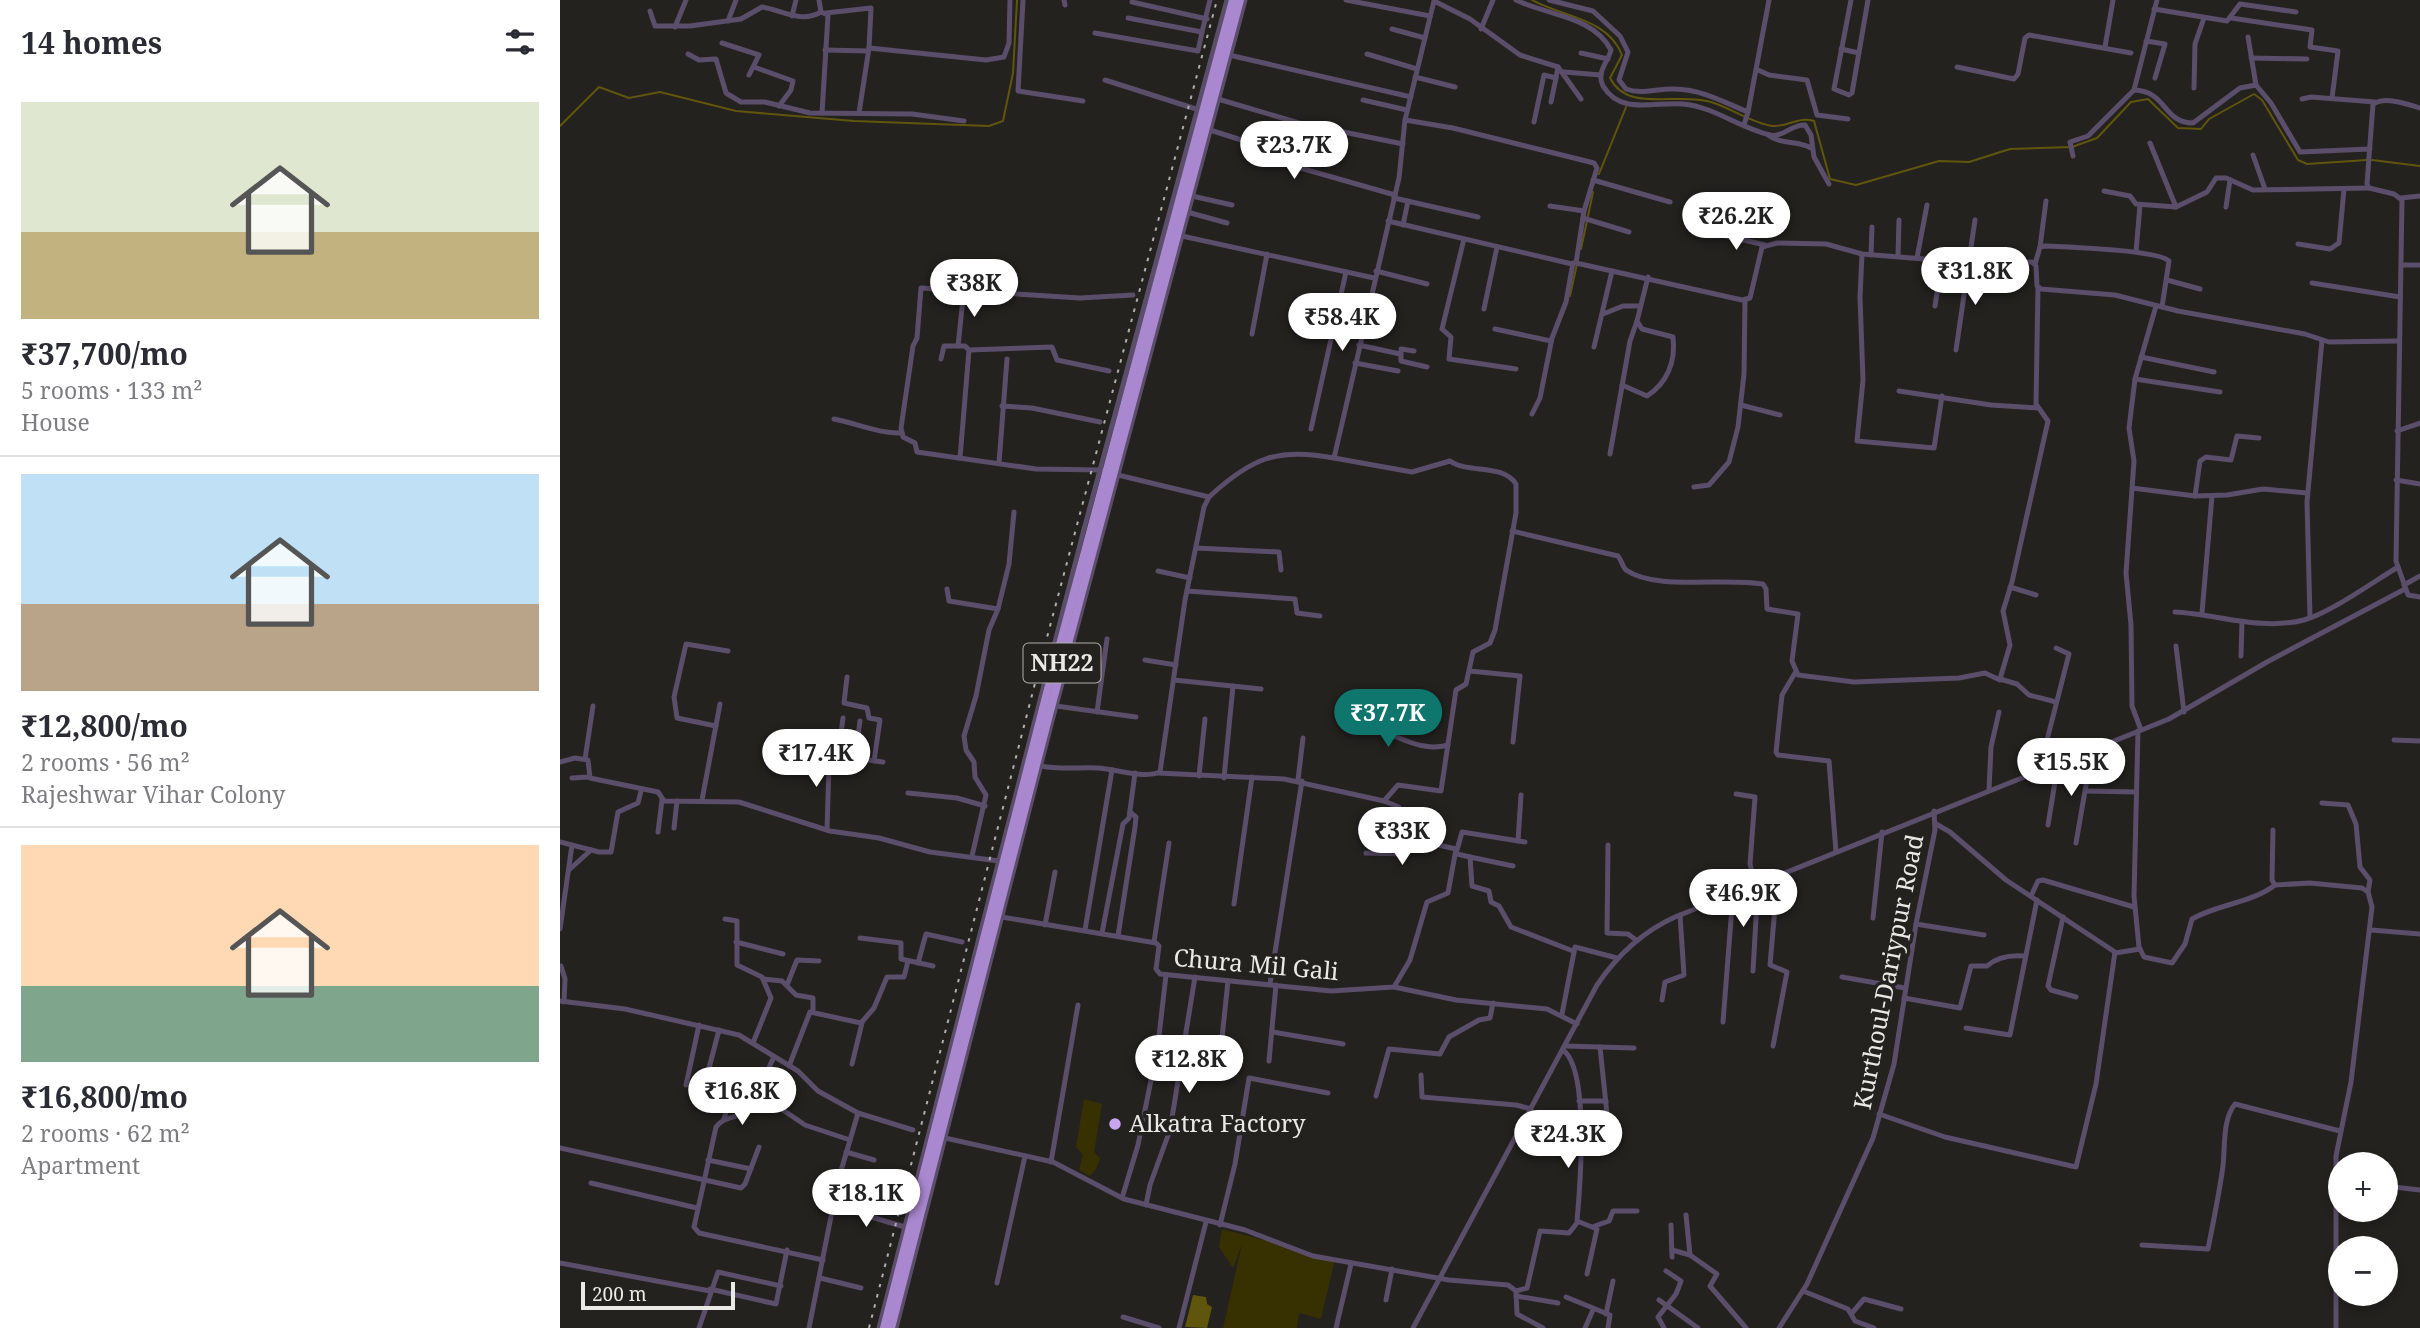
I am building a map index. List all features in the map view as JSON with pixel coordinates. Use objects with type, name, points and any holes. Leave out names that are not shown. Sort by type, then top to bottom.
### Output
[{"type":"highway","name":"NH22","points":[[882,1328],[1047,693],[1233,0]]},
{"type":"highway","name":"NH22","points":[[893,1328],[1049,715],[1242,0]]},
{"type":"street","points":[[675,27],[686,0]]},
{"type":"street","points":[[728,21],[736,0]]},
{"type":"street","points":[[650,11],[655,26],[675,27],[741,19],[759,8],[761,0]]},
{"type":"street","points":[[792,16],[796,0]]},
{"type":"street","points":[[819,0],[830,24],[825,50],[822,113]]},
{"type":"street","points":[[825,50],[868,49],[986,60],[1004,57],[1009,43],[1010,0]]},
{"type":"street","points":[[1023,0],[1018,91],[1083,101]]},
{"type":"street","points":[[1095,33],[1198,51],[1197,31],[1208,19],[1210,0]]},
{"type":"street","points":[[882,1328],[905,1227],[1017,788],[1196,108],[1227,0]]},
{"type":"street","points":[[893,1328],[1230,55],[1242,0]]},
{"type":"street","points":[[1346,0],[1430,16]]},
{"type":"street","points":[[1481,29],[1493,0]]},
{"type":"street","points":[[1516,0],[1541,12],[1588,25],[1610,48],[1601,75],[1602,83],[1610,93],[1627,104],[1684,104],[1713,110],[1766,133],[1777,135],[1794,125],[1805,125],[1811,135],[1811,148],[1818,169],[1829,184]]},
{"type":"street","points":[[1549,0],[1593,11],[1620,36],[1628,52],[1618,84],[1610,93]]},
{"type":"street","points":[[1745,124],[1758,70],[1769,0]]},
{"type":"street","points":[[1866,10],[1850,3],[1835,92],[1852,94],[1868,0]]},
{"type":"street","points":[[2105,47],[2113,0]]},
{"type":"street","points":[[2073,154],[2071,144],[2088,136],[2134,90],[2157,0]]},
{"type":"street","points":[[1334,458],[1394,197],[1405,120],[1433,1],[1470,19],[1520,55],[1558,66],[1581,99]]},
{"type":"street","points":[[1132,2],[1208,19]]},
{"type":"street","points":[[2154,9],[2227,21],[2240,4],[2296,12]]},
{"type":"street","points":[[759,8],[792,16],[814,16],[823,12],[871,8],[859,113]]},
{"type":"street","points":[[1128,18],[1197,31]]},
{"type":"street","points":[[2193,88],[2195,44],[2204,18]]},
{"type":"street","points":[[2231,18],[2312,30],[2310,47],[2338,51],[2332,98]]},
{"type":"street","points":[[1392,29],[1425,37]]},
{"type":"street","points":[[1957,67],[2014,79],[2025,38],[2029,35],[2131,53]]},
{"type":"street","points":[[2248,37],[2256,85],[2271,103],[2300,152],[2370,151]]},
{"type":"street","points":[[2146,41],[2165,45],[2155,78]]},
{"type":"street","points":[[722,43],[759,55],[749,75]]},
{"type":"street","points":[[1841,49],[1859,53]]},
{"type":"street","points":[[1213,51],[1410,96]]},
{"type":"street","points":[[1581,53],[1608,59]]},
{"type":"street","points":[[688,54],[699,60],[712,58],[718,61],[724,89],[741,102],[760,101],[822,113],[964,121]]},
{"type":"street","points":[[1367,54],[1418,69]]},
{"type":"street","points":[[2251,58],[2307,59]]},
{"type":"street","points":[[1551,102],[1558,66]]},
{"type":"street","points":[[754,67],[793,82],[779,106]]},
{"type":"street","points":[[1758,70],[1769,75],[1807,80],[1817,115],[1848,119]]},
{"type":"street","points":[[1564,72],[1601,75]]},
{"type":"street","points":[[1534,122],[1544,75],[1556,78]]},
{"type":"street","points":[[1415,77],[1455,87]]},
{"type":"street","points":[[1105,80],[1196,108]]},
{"type":"street","points":[[1618,84],[1632,91],[1676,89],[1702,93],[1749,113]]},
{"type":"street","points":[[2134,90],[2154,93],[2178,120],[2193,123],[2240,88],[2256,85]]},
{"type":"street","points":[[1218,99],[1299,123],[1403,144]]},
{"type":"street","points":[[2302,99],[2394,101],[2420,108]]},
{"type":"street","points":[[1363,100],[1407,110]]},
{"type":"street","points":[[2369,188],[2371,108],[2375,102]]},
{"type":"street","points":[[1405,120],[1453,128],[1594,163],[1597,168],[1583,215],[1566,302],[1551,341],[1540,398],[1532,414]]},
{"type":"street","points":[[1209,130],[1259,145],[1260,157],[1408,201],[1478,216]]},
{"type":"street","points":[[1766,133],[1774,140],[1804,144],[1811,148]]},
{"type":"street","points":[[2150,143],[2176,207]]},
{"type":"street","points":[[2253,155],[2265,189]]},
{"type":"street","points":[[2104,191],[2130,196],[2133,203],[2140,205],[2176,207],[2207,192],[2216,178],[2230,180],[2253,190],[2369,188],[2401,198],[2420,196]]},
{"type":"street","points":[[1592,180],[1670,202]]},
{"type":"street","points":[[2227,207],[2230,180]]},
{"type":"street","points":[[2298,244],[2330,249],[2339,243],[2344,189]]},
{"type":"street","points":[[1192,196],[1232,205]]},
{"type":"street","points":[[2401,198],[2402,265],[2396,480],[2398,567],[2407,595],[2420,597]]},
{"type":"street","points":[[1403,225],[1408,201]]},
{"type":"street","points":[[2000,680],[2010,645],[2003,611],[2048,421],[2038,408],[2038,287],[2035,264],[2046,201]]},
{"type":"street","points":[[1917,258],[1927,205]]},
{"type":"street","points":[[2136,251],[2140,205]]},
{"type":"street","points":[[1550,206],[1629,232]]},
{"type":"street","points":[[1170,208],[1227,222]]},
{"type":"street","points":[[1898,257],[1899,220]]},
{"type":"street","points":[[1956,350],[1975,220]]},
{"type":"street","points":[[1388,221],[1497,247],[1648,277],[1745,301],[1750,298],[1758,257],[1766,245]]},
{"type":"street","points":[[1871,255],[1872,227]]},
{"type":"street","points":[[1713,233],[1766,245],[1826,244],[1871,255],[2035,264]]},
{"type":"street","points":[[1182,236],[1374,278]]},
{"type":"street","points":[[1464,239],[1442,328],[1451,337],[1448,359],[1516,369]]},
{"type":"street","points":[[1484,309],[1497,247]]},
{"type":"street","points":[[2040,247],[2136,251],[2168,259],[2167,280],[2135,379],[2129,428],[2134,461],[2126,565],[2131,625],[2132,706],[2139,728],[2134,907],[2140,949],[2150,960],[2172,963],[2185,944],[2192,919],[2210,909],[2264,893],[2275,885],[2323,884],[2362,888],[2368,892]]},
{"type":"street","points":[[1252,334],[1267,254]]},
{"type":"street","points":[[1862,254],[1860,298],[1863,380],[1857,441],[1934,448],[1942,396]]},
{"type":"street","points":[[1935,306],[1942,260]]},
{"type":"street","points":[[2402,265],[2420,265]]},
{"type":"street","points":[[1376,271],[1427,284]]},
{"type":"street","points":[[1594,347],[1612,271]]},
{"type":"street","points":[[1311,429],[1346,272]]},
{"type":"street","points":[[1609,454],[1622,385],[1648,277]]},
{"type":"street","points":[[2167,280],[2200,289]]},
{"type":"street","points":[[2312,283],[2400,297]]},
{"type":"street","points":[[2038,287],[2115,295],[2159,307],[2305,334],[2322,340],[2398,341]]},
{"type":"street","points":[[1101,470],[1044,470],[919,453],[915,443],[904,439],[902,433],[921,288],[1080,298],[1133,295]]},
{"type":"street","points":[[958,346],[964,289]]},
{"type":"street","points":[[1694,487],[1709,485],[1727,467],[1741,405],[1745,301]]},
{"type":"street","points":[[1603,314],[1623,306],[1640,306]]},
{"type":"street","points":[[1622,385],[1647,396],[1664,383],[1670,370],[1673,337],[1643,329],[1637,321]]},
{"type":"street","points":[[1495,329],[1551,341]]},
{"type":"street","points":[[2310,617],[2307,493],[2322,340]]},
{"type":"street","points":[[1359,345],[1400,354]]},
{"type":"street","points":[[941,359],[943,346],[958,346],[969,350],[1052,346],[1057,360],[1109,371]]},
{"type":"street","points":[[1414,351],[1402,348],[1402,362],[1427,367]]},
{"type":"street","points":[[960,458],[969,350]]},
{"type":"street","points":[[2141,358],[2214,372]]},
{"type":"street","points":[[999,463],[1007,359]]},
{"type":"street","points":[[1355,363],[1398,372]]},
{"type":"street","points":[[2135,379],[2220,392]]},
{"type":"street","points":[[1899,391],[1991,405],[2038,408]]},
{"type":"street","points":[[1741,405],[1780,415]]},
{"type":"street","points":[[1002,407],[1032,408],[1100,422]]},
{"type":"street","points":[[834,419],[861,424],[885,433],[902,433]]},
{"type":"street","points":[[2397,430],[2420,423]]},
{"type":"street","points":[[2194,496],[2200,461],[2206,457],[2231,460],[2237,436],[2259,438]]},
{"type":"street","points":[[1108,446],[1125,450]]},
{"type":"street","points":[[1158,773],[1187,591],[1209,497],[1268,456],[1293,452],[1412,472],[1450,461],[1461,468],[1502,474],[1516,484],[1516,513],[1493,638],[1489,644],[1473,652],[1469,671],[1461,688],[1441,791],[1398,785],[1384,801]]},
{"type":"street","points":[[1118,475],[1209,497]]},
{"type":"street","points":[[2396,480],[2420,484]]},
{"type":"street","points":[[2132,488],[2194,496],[2263,489],[2307,493]]},
{"type":"street","points":[[2202,613],[2213,496]]},
{"type":"street","points":[[972,856],[985,806],[985,792],[975,778],[974,762],[964,741],[1010,557],[1014,512]]},
{"type":"street","points":[[1512,531],[1618,556],[1624,569],[1651,581],[1714,580],[1763,584],[1766,587],[1767,609],[1798,614],[1792,661],[1795,673],[1782,695],[1776,752],[1780,755],[1829,761],[1836,852]]},
{"type":"street","points":[[1196,548],[1279,552],[1281,570]]},
{"type":"street","points":[[2175,612],[2202,613],[2242,622],[2310,617],[2398,567]]},
{"type":"street","points":[[1158,571],[1190,578]]},
{"type":"street","points":[[1413,1328],[1597,985],[1617,958],[1636,940],[1680,915],[2184,712],[2420,576]]},
{"type":"street","points":[[2010,587],[2036,594]]},
{"type":"street","points":[[947,589],[949,601],[998,609]]},
{"type":"street","points":[[1187,591],[1294,598],[1297,613],[1320,616]]},
{"type":"street","points":[[987,608],[992,621]]},
{"type":"street","points":[[2241,656],[2242,622]]},
{"type":"street","points":[[1097,712],[1107,639]]},
{"type":"street","points":[[716,726],[677,718],[674,697],[686,644],[727,651]]},
{"type":"street","points":[[2176,646],[2184,712]]},
{"type":"street","points":[[2047,768],[2046,748],[2069,653],[2056,648]]},
{"type":"street","points":[[1145,660],[1176,665]]},
{"type":"street","points":[[1469,671],[1520,676],[1513,742]]},
{"type":"street","points":[[1795,673],[1850,682],[1959,678],[1985,673],[2017,684],[2029,695],[2056,702]]},
{"type":"street","points":[[847,677],[844,703],[867,707],[869,718],[880,720],[874,761]]},
{"type":"street","points":[[1174,680],[1261,689]]},
{"type":"street","points":[[1224,778],[1233,686]]},
{"type":"street","points":[[702,800],[720,704]]},
{"type":"street","points":[[585,759],[593,706]]},
{"type":"street","points":[[1056,706],[1136,717]]},
{"type":"street","points":[[1366,711],[1367,732],[1388,733],[1404,742],[1422,746],[1448,745]]},
{"type":"street","points":[[1989,790],[1990,757],[1999,712]]},
{"type":"street","points":[[838,757],[843,718]]},
{"type":"street","points":[[1199,776],[1205,719]]},
{"type":"street","points":[[855,759],[860,721]]},
{"type":"street","points":[[1269,1061],[1273,1032],[1273,985],[1300,781],[1303,738]]},
{"type":"street","points":[[2394,740],[2420,741]]},
{"type":"street","points":[[2076,843],[2089,764],[2087,751]]},
{"type":"street","points":[[560,762],[575,758],[589,761],[589,777]]},
{"type":"street","points":[[827,830],[829,764],[832,758],[883,762]]},
{"type":"street","points":[[791,759],[829,764]]},
{"type":"street","points":[[2049,825],[2058,763]]},
{"type":"street","points":[[1041,766],[1062,770],[1112,770],[1300,781],[1384,801],[1399,807],[1401,828],[1416,833],[1422,840],[1470,857],[1513,866]]},
{"type":"street","points":[[1085,930],[1112,770]]},
{"type":"street","points":[[1102,933],[1123,822],[1129,818],[1135,773]]},
{"type":"street","points":[[572,778],[589,777],[641,791],[658,792],[662,800],[658,832]]},
{"type":"street","points":[[1234,904],[1252,778]]},
{"type":"street","points":[[1017,788],[1035,793]]},
{"type":"street","points":[[560,842],[611,852],[618,812],[638,803],[641,791]]},
{"type":"street","points":[[2085,791],[2136,792]]},
{"type":"street","points":[[908,793],[957,798],[985,806]]},
{"type":"street","points":[[1736,794],[1755,797],[1750,864],[1756,885],[1754,971]]},
{"type":"street","points":[[1518,841],[1521,795]]},
{"type":"street","points":[[662,800],[702,800],[752,805],[827,830],[880,838],[926,852],[999,861]]},
{"type":"street","points":[[674,828],[677,801]]},
{"type":"street","points":[[2322,803],[2348,805],[2356,824],[2360,867],[2370,880],[2368,892],[2372,907],[2351,1082],[2337,1152]]},
{"type":"street","name":"Kurthoul-Dariypur Road","points":[[1779,1328],[1802,1291],[1869,1148],[1894,1064],[1916,924],[1936,824],[1934,811]]},
{"type":"street","points":[[1118,936],[1136,817],[1130,812]]},
{"type":"street","points":[[1936,824],[1950,832],[1995,871],[2115,953],[2140,949]]},
{"type":"street","points":[[2273,830],[2272,880],[2275,885]]},
{"type":"street","points":[[1392,989],[1410,960],[1427,902],[1448,893],[1462,832],[1525,842]]},
{"type":"street","points":[[1873,918],[1882,832]]},
{"type":"street","points":[[1367,853],[1405,854],[1422,840]]},
{"type":"street","points":[[1154,942],[1169,843]]},
{"type":"street","points":[[560,929],[572,845]]},
{"type":"street","points":[[1608,845],[1608,934],[1628,934],[1636,940]]},
{"type":"street","points":[[570,869],[592,850]]},
{"type":"street","points":[[1470,857],[1472,886],[1489,891],[1491,902],[1499,906],[1511,927],[1573,951],[1581,947],[1617,958]]},
{"type":"street","points":[[1045,925],[1055,872]]},
{"type":"street","points":[[1773,878],[1776,895],[1770,964],[1787,972],[1773,1046]]},
{"type":"street","points":[[1966,1028],[2010,1035],[2038,881],[2043,880],[2134,907]]},
{"type":"street","points":[[1723,1022],[1733,894]]},
{"type":"street","points":[[1662,1000],[1665,982],[1684,975],[1680,915]]},
{"type":"street","name":"Chura Mil Gali","points":[[1003,917],[1154,942],[1159,946],[1156,971],[1166,975],[1331,991],[1392,989],[1547,1009],[1562,1014]]},
{"type":"street","points":[[2063,918],[2048,986],[2051,990],[2076,997]]},
{"type":"street","points":[[725,919],[737,921],[738,967],[763,979],[779,979],[796,995],[815,999],[813,1011],[803,1026],[789,1066]]},
{"type":"street","points":[[1916,924],[1984,935]]},
{"type":"street","points":[[982,929],[998,933]]},
{"type":"street","points":[[2371,930],[2420,934]]},
{"type":"street","points":[[918,963],[926,934],[962,942]]},
{"type":"street","points":[[860,938],[901,943],[901,958],[933,966]]},
{"type":"street","points":[[736,942],[783,954]]},
{"type":"street","points":[[1573,951],[1562,1014],[1577,1024]]},
{"type":"street","points":[[1879,1114],[1945,1137],[2077,1167],[2096,1084],[2115,953]]},
{"type":"street","points":[[1904,998],[1960,1008],[1970,966],[1987,966],[1993,960],[2008,955],[2024,956]]},
{"type":"street","points":[[787,985],[797,960],[819,961]]},
{"type":"street","points":[[852,1064],[862,1023],[874,1008],[887,977],[904,977],[908,961]]},
{"type":"street","points":[[561,966],[565,979],[562,1001],[625,1009],[719,1030],[753,1043],[773,1059],[789,1066],[818,1091],[858,1113],[913,1130]]},
{"type":"street","points":[[1122,1198],[1132,1167],[1158,1045],[1166,975]]},
{"type":"street","points":[[1842,976],[1905,988]]},
{"type":"street","points":[[1146,1205],[1170,1130],[1195,977]]},
{"type":"street","points":[[753,1043],[771,1002],[763,979]]},
{"type":"street","points":[[1209,1039],[1222,1038],[1228,981]]},
{"type":"street","points":[[1376,1096],[1389,1049],[1440,1054],[1449,1037],[1479,1020],[1490,1018],[1493,1003]]},
{"type":"street","points":[[1051,1162],[1078,1005]]},
{"type":"street","points":[[813,1011],[862,1023]]},
{"type":"street","points":[[686,1085],[699,1026]]},
{"type":"street","points":[[703,1091],[719,1030]]},
{"type":"street","points":[[1273,1032],[1343,1044]]},
{"type":"street","points":[[1600,1047],[1610,1143]]},
{"type":"street","points":[[1564,1048],[1634,1048]]},
{"type":"street","points":[[1516,1293],[1527,1288],[1539,1231],[1569,1233],[1577,1223],[1581,1152],[1579,1101],[1573,1061],[1564,1048]]},
{"type":"street","points":[[724,1119],[748,1111],[766,1086],[766,1073],[773,1059]]},
{"type":"street","points":[[1421,1075],[1422,1097],[1516,1105],[1531,1109]]},
{"type":"street","points":[[1220,1225],[1235,1164],[1249,1078],[1328,1093]]},
{"type":"street","points":[[736,1079],[724,1119],[714,1130],[694,1227],[699,1233],[823,1260]]},
{"type":"street","points":[[761,1095],[805,1125],[850,1140]]},
{"type":"street","points":[[1579,1101],[1606,1101]]},
{"type":"street","points":[[2141,1245],[2208,1249],[2223,1172],[2223,1148],[2235,1104],[2340,1130]]},
{"type":"street","points":[[809,1328],[846,1152],[858,1113]]},
{"type":"street","points":[[945,1138],[1051,1162],[1122,1198],[1245,1230],[1313,1256],[1351,1264],[1508,1285],[1516,1293],[1558,1303]]},
{"type":"street","points":[[560,1148],[743,1188],[759,1147]]},
{"type":"street","points":[[846,1152],[874,1160]]},
{"type":"street","points":[[997,1283],[1025,1156]]},
{"type":"street","points":[[708,1160],[751,1169]]},
{"type":"street","points":[[920,1168],[936,1172]]},
{"type":"street","points":[[591,1184],[696,1208]]},
{"type":"street","points":[[2398,1187],[2420,1190]]},
{"type":"street","points":[[834,1206],[905,1227]]},
{"type":"street","points":[[1577,1223],[1595,1226],[1609,1221],[1613,1210],[1637,1211]]},
{"type":"street","points":[[1686,1215],[1690,1255]]},
{"type":"street","points":[[1180,1328],[1206,1222]]},
{"type":"street","points":[[2336,1328],[2338,1222]]},
{"type":"street","points":[[1587,1273],[1597,1231],[1595,1226]]},
{"type":"street","points":[[1671,1226],[1672,1253],[1690,1255],[1716,1273],[1710,1286],[1746,1328]]},
{"type":"street","points":[[560,1264],[775,1304],[787,1251]]},
{"type":"street","points":[[1336,1328],[1351,1264]]},
{"type":"street","points":[[1386,1300],[1392,1269]]},
{"type":"street","points":[[1664,1328],[1658,1319],[1676,1294],[1681,1280],[1666,1271]]},
{"type":"street","points":[[699,1328],[710,1290],[719,1272],[781,1286]]},
{"type":"street","points":[[820,1278],[861,1288]]},
{"type":"street","points":[[1606,1314],[1613,1281]]},
{"type":"street","points":[[1802,1291],[1852,1313],[1855,1321],[1874,1328]]},
{"type":"street","points":[[1516,1293],[1517,1314],[1543,1328]]},
{"type":"street","points":[[1566,1297],[1611,1317],[1608,1328]]},
{"type":"street","points":[[1852,1313],[1860,1301],[1867,1299],[1901,1309]]},
{"type":"street","points":[[1659,1300],[1698,1328]]},
{"type":"street","points":[[1585,1328],[1593,1310]]},
{"type":"street","points":[[1124,1317],[1159,1328]]},
{"type":"shaded area","points":[[1084,1099],[1102,1104],[1094,1152],[1100,1158],[1090,1176],[1079,1170],[1083,1155],[1076,1147]]},
{"type":"shaded area","points":[[1222,1229],[1335,1259],[1321,1319],[1299,1313],[1297,1328],[1223,1328],[1242,1244],[1233,1268],[1219,1247]]},
{"type":"shaded area","points":[[1193,1295],[1206,1297],[1207,1304],[1212,1307],[1207,1328],[1185,1327]]},
{"type":"waterway","points":[[560,126],[599,87],[629,98],[660,92],[736,111],[854,121],[989,126],[1003,121],[1013,73],[1017,0]]},
{"type":"waterway","points":[[1532,0],[1583,20],[1606,33],[1622,55],[1610,78],[1628,95],[1652,99],[1707,101],[1756,122],[1773,126],[1803,120],[1814,121],[1830,179],[1856,185],[1939,161],[1969,162],[2010,149],[2072,147],[2097,138],[2131,102],[2148,99],[2178,128],[2201,129],[2209,119],[2254,94],[2262,100],[2298,160],[2307,164],[2367,160]]},
{"type":"waterway","points":[[1599,174],[1626,107]]},
{"type":"waterway","points":[[2372,160],[2420,166]]},
{"type":"waterway","points":[[1588,216],[1593,192]]},
{"type":"waterway","points":[[1581,249],[1587,221]]},
{"type":"waterway","points":[[1570,296],[1577,264]]},
{"type":"railway","points":[[869,1328],[1041,660],[1217,0]]},
{"type":"place","name":"Alkatra Factory","points":[[1115,1124]]}]
